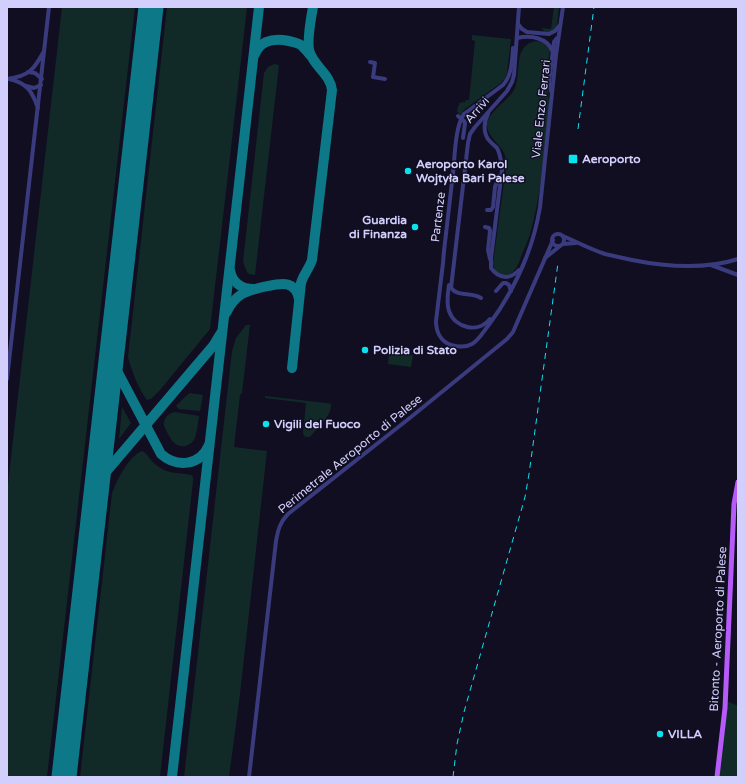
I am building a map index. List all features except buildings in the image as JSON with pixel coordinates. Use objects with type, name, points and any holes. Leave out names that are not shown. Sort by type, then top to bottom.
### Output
[{"type":"main road","name":"Bitonto - Aeroporto di Palese","points":[[718,777],[724,708],[734,504],[738,482]]},
{"type":"street","points":[[7,379],[49,7]]},
{"type":"street","points":[[518,14],[519,7]]},
{"type":"street","name":"Viale Enzo Ferrari","points":[[504,302],[511,292],[523,264],[537,225],[559,27],[563,7]]},
{"type":"street","name":"Arrivi","points":[[481,298],[458,293],[453,291],[451,288],[469,136],[475,127],[507,91],[512,82],[518,38],[518,14]]},
{"type":"street","name":"Partenze","points":[[504,302],[476,341],[467,346],[455,346],[448,344],[440,336],[436,328],[460,121],[464,114],[503,85],[507,80],[510,74],[518,14]]},
{"type":"street","points":[[519,25],[524,31],[527,32],[549,34],[559,27]]},
{"type":"street","points":[[552,95],[551,84],[559,27]]},
{"type":"street","points":[[518,38],[538,38],[543,40],[551,47],[553,52]]},
{"type":"street","points":[[552,95],[549,82],[554,42],[557,38]]},
{"type":"street","points":[[7,79],[20,76],[36,66],[45,49]]},
{"type":"street","points":[[370,62],[375,63],[373,77],[385,79]]},
{"type":"street","points":[[28,72],[35,73],[42,79]]},
{"type":"street","points":[[7,79],[34,88],[41,85]]},
{"type":"street","points":[[26,86],[32,94],[38,109]]},
{"type":"street","points":[[491,264],[502,170],[501,156],[497,148],[488,138],[485,131],[485,122],[494,106]]},
{"type":"street","points":[[458,116],[465,123],[464,138]]},
{"type":"street","points":[[487,210],[491,210],[493,207],[495,187],[498,180],[501,162]]},
{"type":"street","points":[[485,227],[489,228],[490,231],[488,250],[494,271],[504,277],[508,277],[514,274],[523,264]]},
{"type":"street","points":[[576,243],[555,245],[552,240],[556,235],[560,234],[576,243],[605,254],[644,262],[676,266],[711,265],[738,259]]},
{"type":"street","points":[[561,245],[564,239],[563,236]]},
{"type":"street","name":"Perimetrale Aeroporto di Palese","points":[[249,777],[277,535],[282,520],[508,340],[513,332],[552,240]]},
{"type":"street","name":"Perimetrale Aeroporto di Palese","points":[[544,260],[561,245]]},
{"type":"street","points":[[711,265],[738,275]]},
{"type":"street","points":[[452,266],[448,309],[453,319],[462,326],[469,328],[481,326],[488,322],[504,302]]},
{"type":"street","points":[[496,291],[503,283],[506,282],[509,285],[511,292]]},
{"type":"green space","points":[[62,7],[135,7],[47,777],[7,777],[7,493]]},
{"type":"green space","points":[[167,7],[247,7],[210,329],[160,390],[151,399],[147,400],[136,380],[128,357]]},
{"type":"green space","points":[[554,7],[559,7],[557,25],[555,29],[548,33],[541,28],[551,29]]},
{"type":"green space","points":[[472,35],[511,39],[507,73],[501,83],[465,109],[460,115],[457,111],[459,103],[469,100],[475,41],[472,40]]},
{"type":"green space","points":[[536,41],[541,42],[550,50],[547,68],[549,116],[544,160],[540,190],[530,234],[517,266],[513,272],[506,276],[501,275],[495,270],[493,263],[506,160],[502,149],[489,132],[487,124],[491,115],[514,90],[517,83],[520,54],[523,48]]},
{"type":"green space","points":[[274,64],[279,65],[255,275],[247,272],[243,262],[264,73],[268,67]]},
{"type":"green space","points":[[246,325],[250,325],[234,447],[267,451],[240,694],[229,777],[184,777],[232,351],[236,338]]},
{"type":"green space","points":[[389,352],[413,355],[411,367],[388,364]]},
{"type":"green space","points":[[190,393],[203,395],[200,411],[179,409],[176,406]]},
{"type":"green space","points":[[265,396],[326,403],[331,404],[331,408],[324,422],[310,437],[307,437],[304,436],[303,433],[306,403],[265,398]]},
{"type":"green space","points":[[122,407],[131,423],[119,439]]},
{"type":"green space","points":[[175,412],[199,416],[195,438],[187,446],[181,446],[174,443],[164,426],[166,417]]},
{"type":"green space","points":[[142,451],[160,468],[191,475],[193,477],[160,777],[80,777],[112,493],[128,463]]},
{"type":"green space","points":[[725,700],[738,706],[738,777],[719,777]]},
{"type":"taxiway","points":[[172,777],[259,7]]},
{"type":"taxiway","points":[[292,368],[301,283],[312,260],[332,90],[331,84],[312,58],[309,49],[309,31],[313,7]]},
{"type":"taxiway","points":[[255,54],[260,46],[266,42],[283,40],[299,44],[310,55]]},
{"type":"taxiway","points":[[230,270],[233,278],[238,284],[245,288],[254,289]]},
{"type":"taxiway","points":[[226,313],[233,302],[242,294],[274,285],[290,285],[297,292],[299,299]]},
{"type":"taxiway","points":[[96,490],[101,478],[213,346],[221,333]]},
{"type":"taxiway","points":[[112,350],[112,357],[115,367],[161,454],[174,461],[188,463],[200,457],[209,445]]},
{"type":"taxiway","points":[[108,388],[114,381],[123,383]]},
{"type":"taxiway","points":[[100,452],[105,461],[115,461]]},
{"type":"runway","points":[[64,777],[151,7]]},
{"type":"railway","points":[[578,129],[594,7]]},
{"type":"railway","points":[[453,777],[457,744],[464,712],[525,497],[558,263]]},
{"type":"place","name":"Aeroporto","points":[[573,159]]},
{"type":"place","name":"Aeroporto Karol Wojtyła Bari Palese","points":[[408,171]]},
{"type":"place","name":"Guardia di Finanza","points":[[415,227]]},
{"type":"place","name":"Polizia di Stato","points":[[365,350]]},
{"type":"place","name":"Vigili del Fuoco","points":[[266,424]]},
{"type":"place","name":"VILLA","points":[[660,734]]}]
